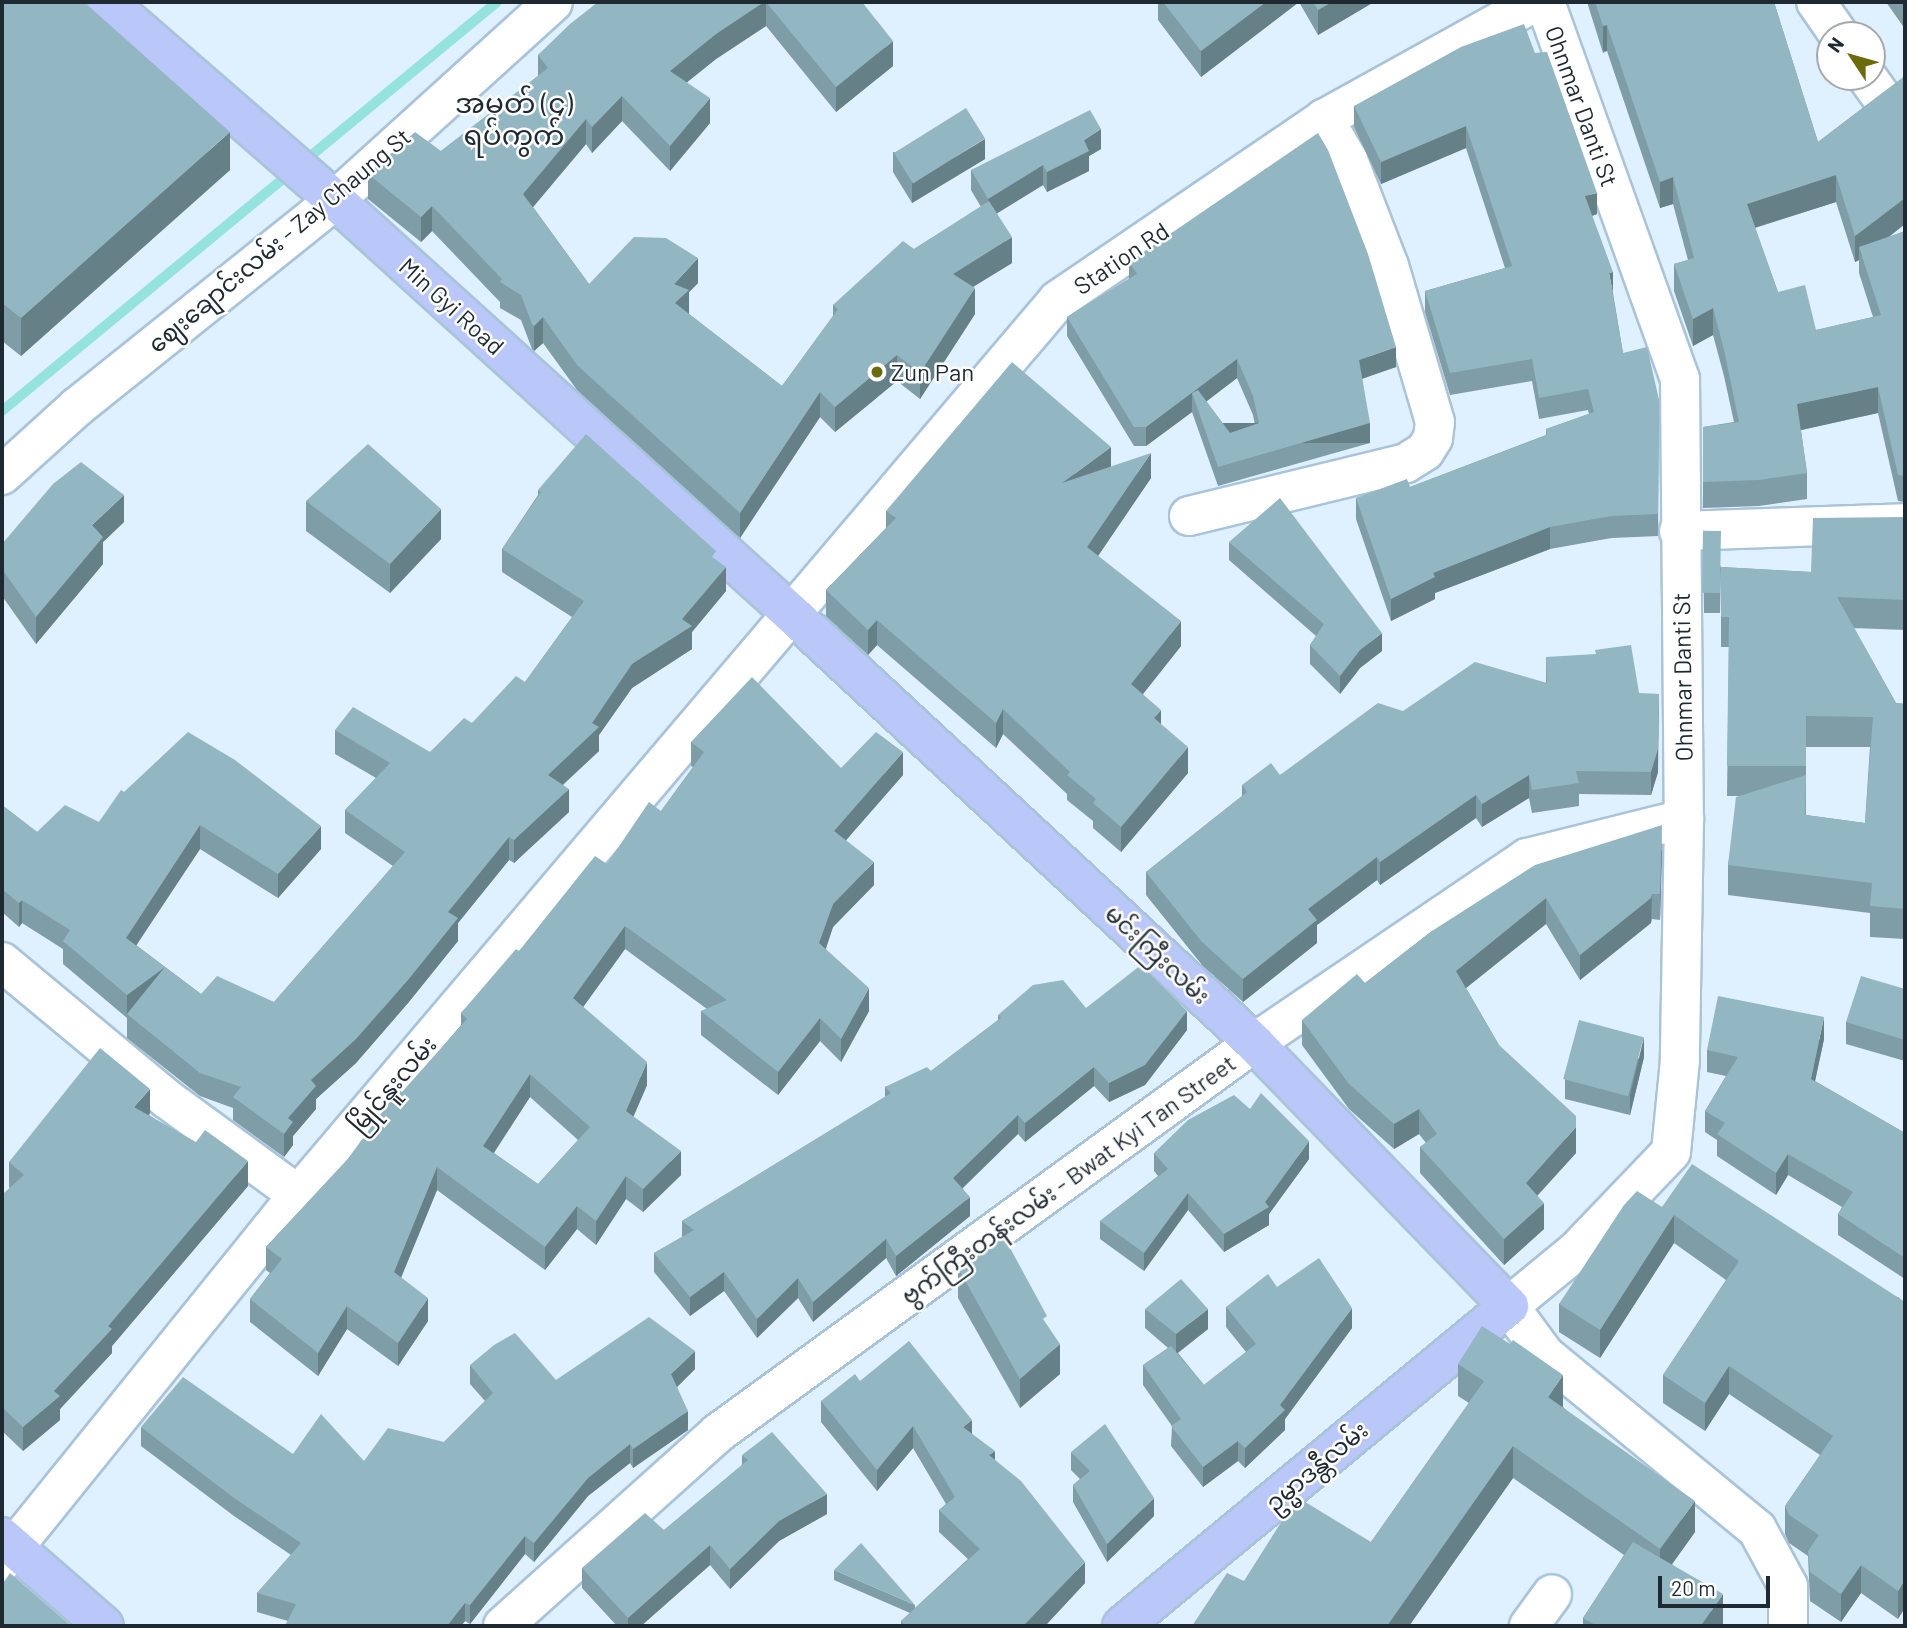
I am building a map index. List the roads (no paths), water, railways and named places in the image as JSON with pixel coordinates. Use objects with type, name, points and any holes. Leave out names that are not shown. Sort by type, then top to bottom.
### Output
[{"type":"main road","name":"Min Gyi Road","points":[[107,2],[335,200],[793,615]]},
{"type":"main road","name":"မင်းကြီးလမ်း","points":[[793,615],[1254,1043],[1509,1306]]},
{"type":"main road","name":"ဥမ္မာဒန္တီလမ်း","points":[[1122,1626],[1509,1306]]},
{"type":"main road","points":[[6,1549],[104,1626]]},
{"type":"street","name":"ဈေးချောင်းလမ်း - Zay Chaung St","points":[[2,475],[77,407],[335,200],[553,2]]},
{"type":"street","name":"Station Rd","points":[[793,615],[1058,300],[1324,119],[1535,2]]},
{"type":"street","name":"Ohnmar Danti St","points":[[1509,1306],[1683,1160],[1680,1060],[1684,820],[1679,531],[1680,379],[1545,2]]},
{"type":"street","points":[[1816,2],[1829,21]]},
{"type":"street","points":[[1189,516],[1406,463],[1424,452],[1433,438],[1436,422],[1389,266],[1348,160],[1324,119]]},
{"type":"street","points":[[1679,531],[1905,523]]},
{"type":"street","name":"မြိုင်နူးလမ်း","points":[[6,1549],[298,1195],[793,615]]},
{"type":"street","name":"ဗွက်ကြီးတန်းလမ်း - Bwat Kyi Tan Street","points":[[503,1626],[718,1433],[1254,1043],[1527,858],[1684,820]]},
{"type":"street","points":[[2,962],[167,1099],[298,1195]]},
{"type":"street","points":[[1509,1306],[1545,1355],[1757,1529],[1788,1586],[1788,1626]]},
{"type":"street","points":[[1529,1626],[1552,1594]]},
{"type":"waterway","points":[[2,411],[497,2]]},
{"type":"place","name":"Zun Pan","points":[[877,372]]},
{"type":"district","name":"အမှတ် (၄) ရပ်ကွက်","points":[[514,118]]}]
